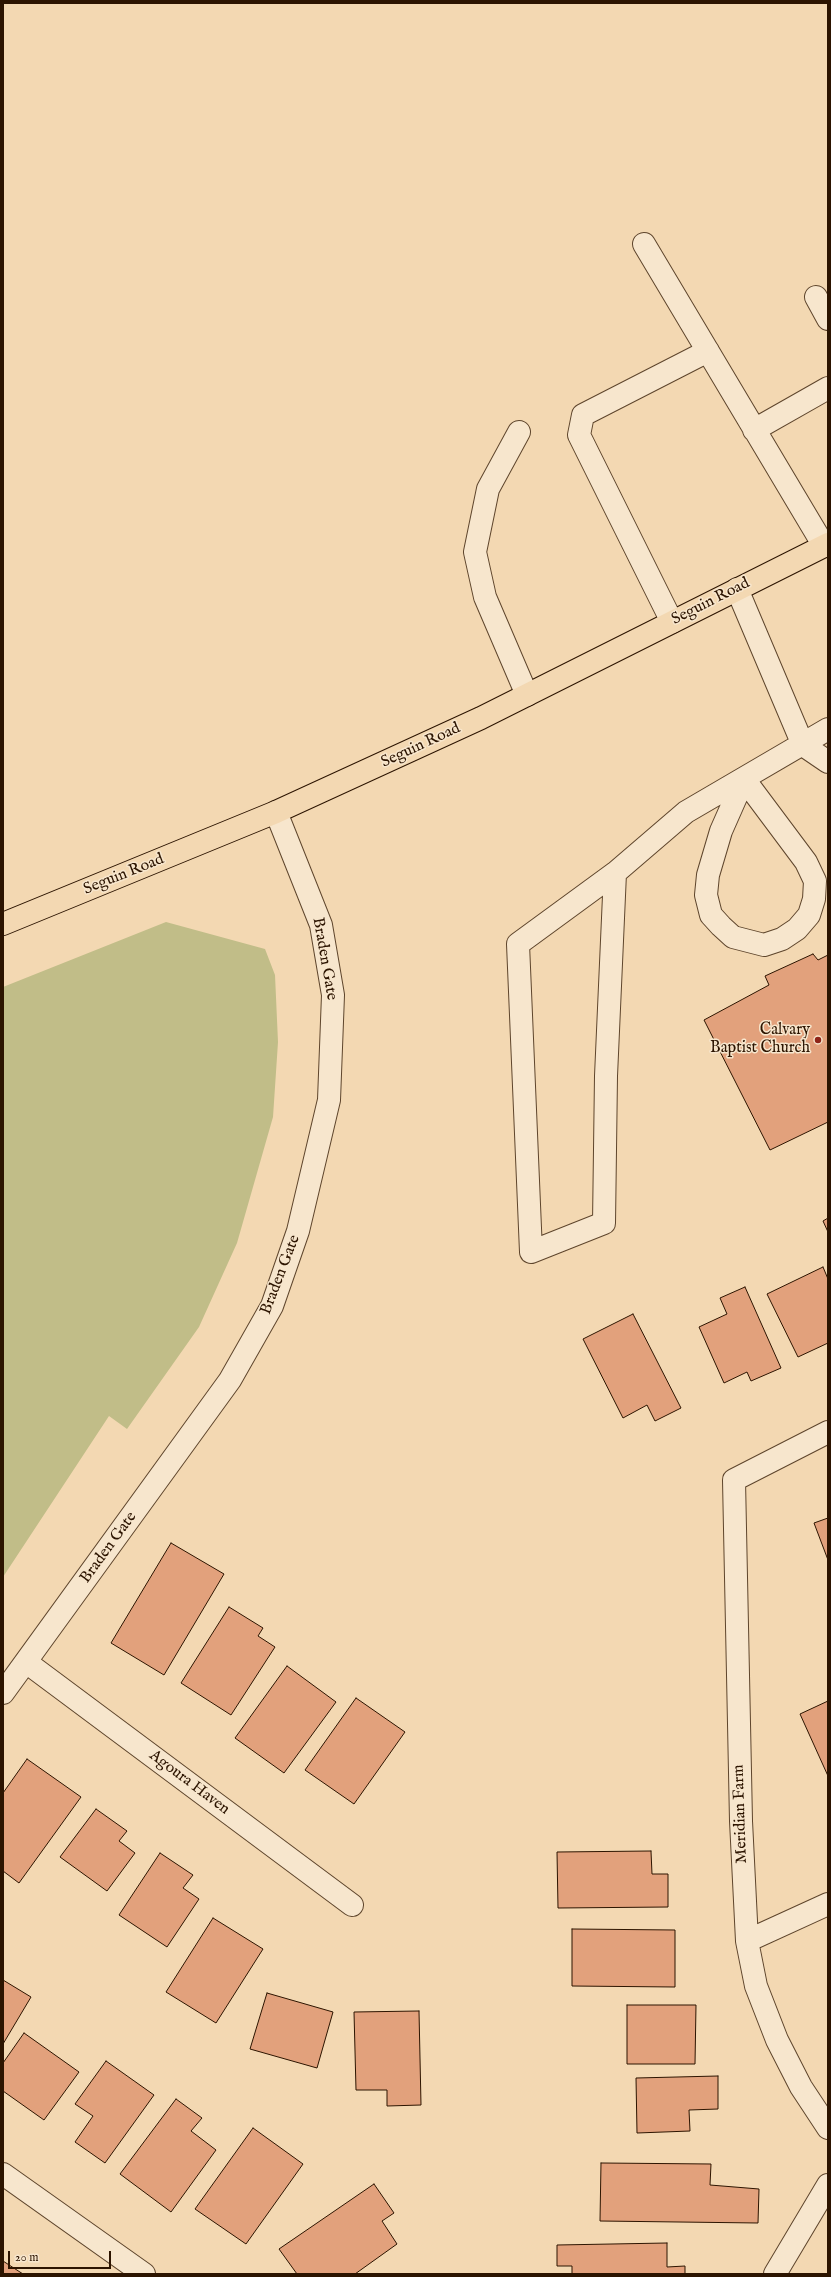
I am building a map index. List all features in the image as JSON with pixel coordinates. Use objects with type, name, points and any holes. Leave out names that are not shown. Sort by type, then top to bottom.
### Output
[{"type":"main road","name":"Seguin Road","points":[[3,924],[276,812],[527,695],[826,545]]},
{"type":"street","points":[[644,244],[754,430],[826,545]]},
{"type":"street","points":[[816,297],[828,319]]},
{"type":"street","points":[[672,622],[579,435],[583,415],[708,350]]},
{"type":"street","points":[[754,430],[828,388]]},
{"type":"street","points":[[519,432],[488,489],[475,552],[485,597],[527,695]]},
{"type":"street","points":[[737,590],[803,745],[828,762]]},
{"type":"street","points":[[614,872],[606,1076],[604,1223],[531,1252],[518,944],[614,872],[686,812],[828,729]]},
{"type":"street","points":[[744,778],[806,862],[815,880],[814,899],[808,916],[792,932],[782,939],[764,945],[733,937],[711,916],[706,895],[708,875],[721,831],[744,778]]},
{"type":"street","name":"Braden Gate","points":[[3,1693],[230,1380],[272,1306],[298,1231],[329,1100],[333,995],[321,925],[276,812]]},
{"type":"street","name":"Meridian Farm","points":[[828,1432],[734,1480],[741,1821],[747,1941],[756,1986],[777,2040],[800,2087],[828,2128]]},
{"type":"street","name":"Agoura Haven","points":[[26,1662],[352,1905]]},
{"type":"street","points":[[747,1941],[828,1904]]},
{"type":"street","points":[[3,2174],[144,2274]]},
{"type":"street","points":[[775,2274],[828,2184]]},
{"type":"shaded area","points":[[166,922],[265,949],[275,975],[278,1042],[273,1117],[237,1243],[199,1327],[127,1429],[109,1416],[3,1577],[3,987]]},
{"type":"building","points":[[813,954],[818,960],[828,955],[828,1122],[770,1150],[704,1020],[769,985],[765,976]]},
{"type":"building","points":[[828,1218],[828,1232],[823,1221]]},
{"type":"building","points":[[823,1267],[828,1279],[828,1343],[798,1357],[767,1294]]},
{"type":"building","points":[[745,1287],[781,1368],[751,1381],[747,1372],[724,1383],[699,1327],[727,1314],[720,1298]]},
{"type":"building","points":[[633,1314],[681,1408],[655,1421],[647,1405],[623,1418],[583,1339]]},
{"type":"building","points":[[828,1518],[828,1560],[814,1523]]},
{"type":"building","points":[[171,1543],[224,1574],[164,1675],[111,1643]]},
{"type":"building","points":[[229,1607],[263,1628],[258,1636],[275,1647],[231,1715],[181,1683]]},
{"type":"building","points":[[287,1666],[336,1702],[284,1773],[235,1738]]},
{"type":"building","points":[[356,1698],[405,1732],[354,1804],[305,1770]]},
{"type":"building","points":[[828,1701],[828,1776],[800,1714]]},
{"type":"building","points":[[27,1759],[81,1797],[19,1883],[3,1871],[3,1793]]},
{"type":"building","points":[[96,1809],[127,1831],[119,1841],[135,1853],[107,1891],[60,1857]]},
{"type":"building","points":[[651,1851],[652,1874],[668,1874],[668,1907],[558,1908],[557,1852]]},
{"type":"building","points":[[160,1853],[193,1875],[183,1888],[199,1899],[167,1947],[119,1915]]},
{"type":"building","points":[[213,1918],[263,1949],[216,2023],[166,1992]]},
{"type":"building","points":[[572,1929],[675,1930],[675,1987],[572,1986]]},
{"type":"building","points":[[3,1980],[31,1997],[3,2044]]},
{"type":"building","points":[[267,1993],[333,2012],[317,2068],[250,2049]]},
{"type":"building","points":[[627,2005],[696,2005],[695,2064],[627,2064]]},
{"type":"building","points":[[419,2011],[421,2105],[387,2106],[387,2090],[356,2090],[354,2012]]},
{"type":"building","points":[[24,2033],[79,2072],[44,2120],[3,2091],[3,2063]]},
{"type":"building","points":[[106,2061],[154,2095],[105,2163],[75,2142],[93,2116],[75,2104]]},
{"type":"building","points":[[718,2076],[718,2109],[689,2110],[690,2131],[637,2133],[636,2078]]},
{"type":"building","points":[[176,2099],[202,2118],[191,2131],[216,2150],[171,2212],[120,2174]]},
{"type":"building","points":[[253,2128],[303,2164],[246,2244],[195,2209]]},
{"type":"building","points":[[601,2163],[711,2164],[710,2185],[759,2189],[758,2223],[600,2221]]},
{"type":"building","points":[[374,2184],[394,2213],[382,2221],[397,2244],[355,2274],[297,2274],[279,2249]]},
{"type":"building","points":[[667,2243],[667,2267],[685,2266],[685,2274],[572,2274],[572,2266],[557,2266],[557,2245]]},
{"type":"building","points":[[3,2261],[23,2274],[3,2274]]},
{"type":"place","name":"Calvary Baptist Church","points":[[818,1040]]}]
